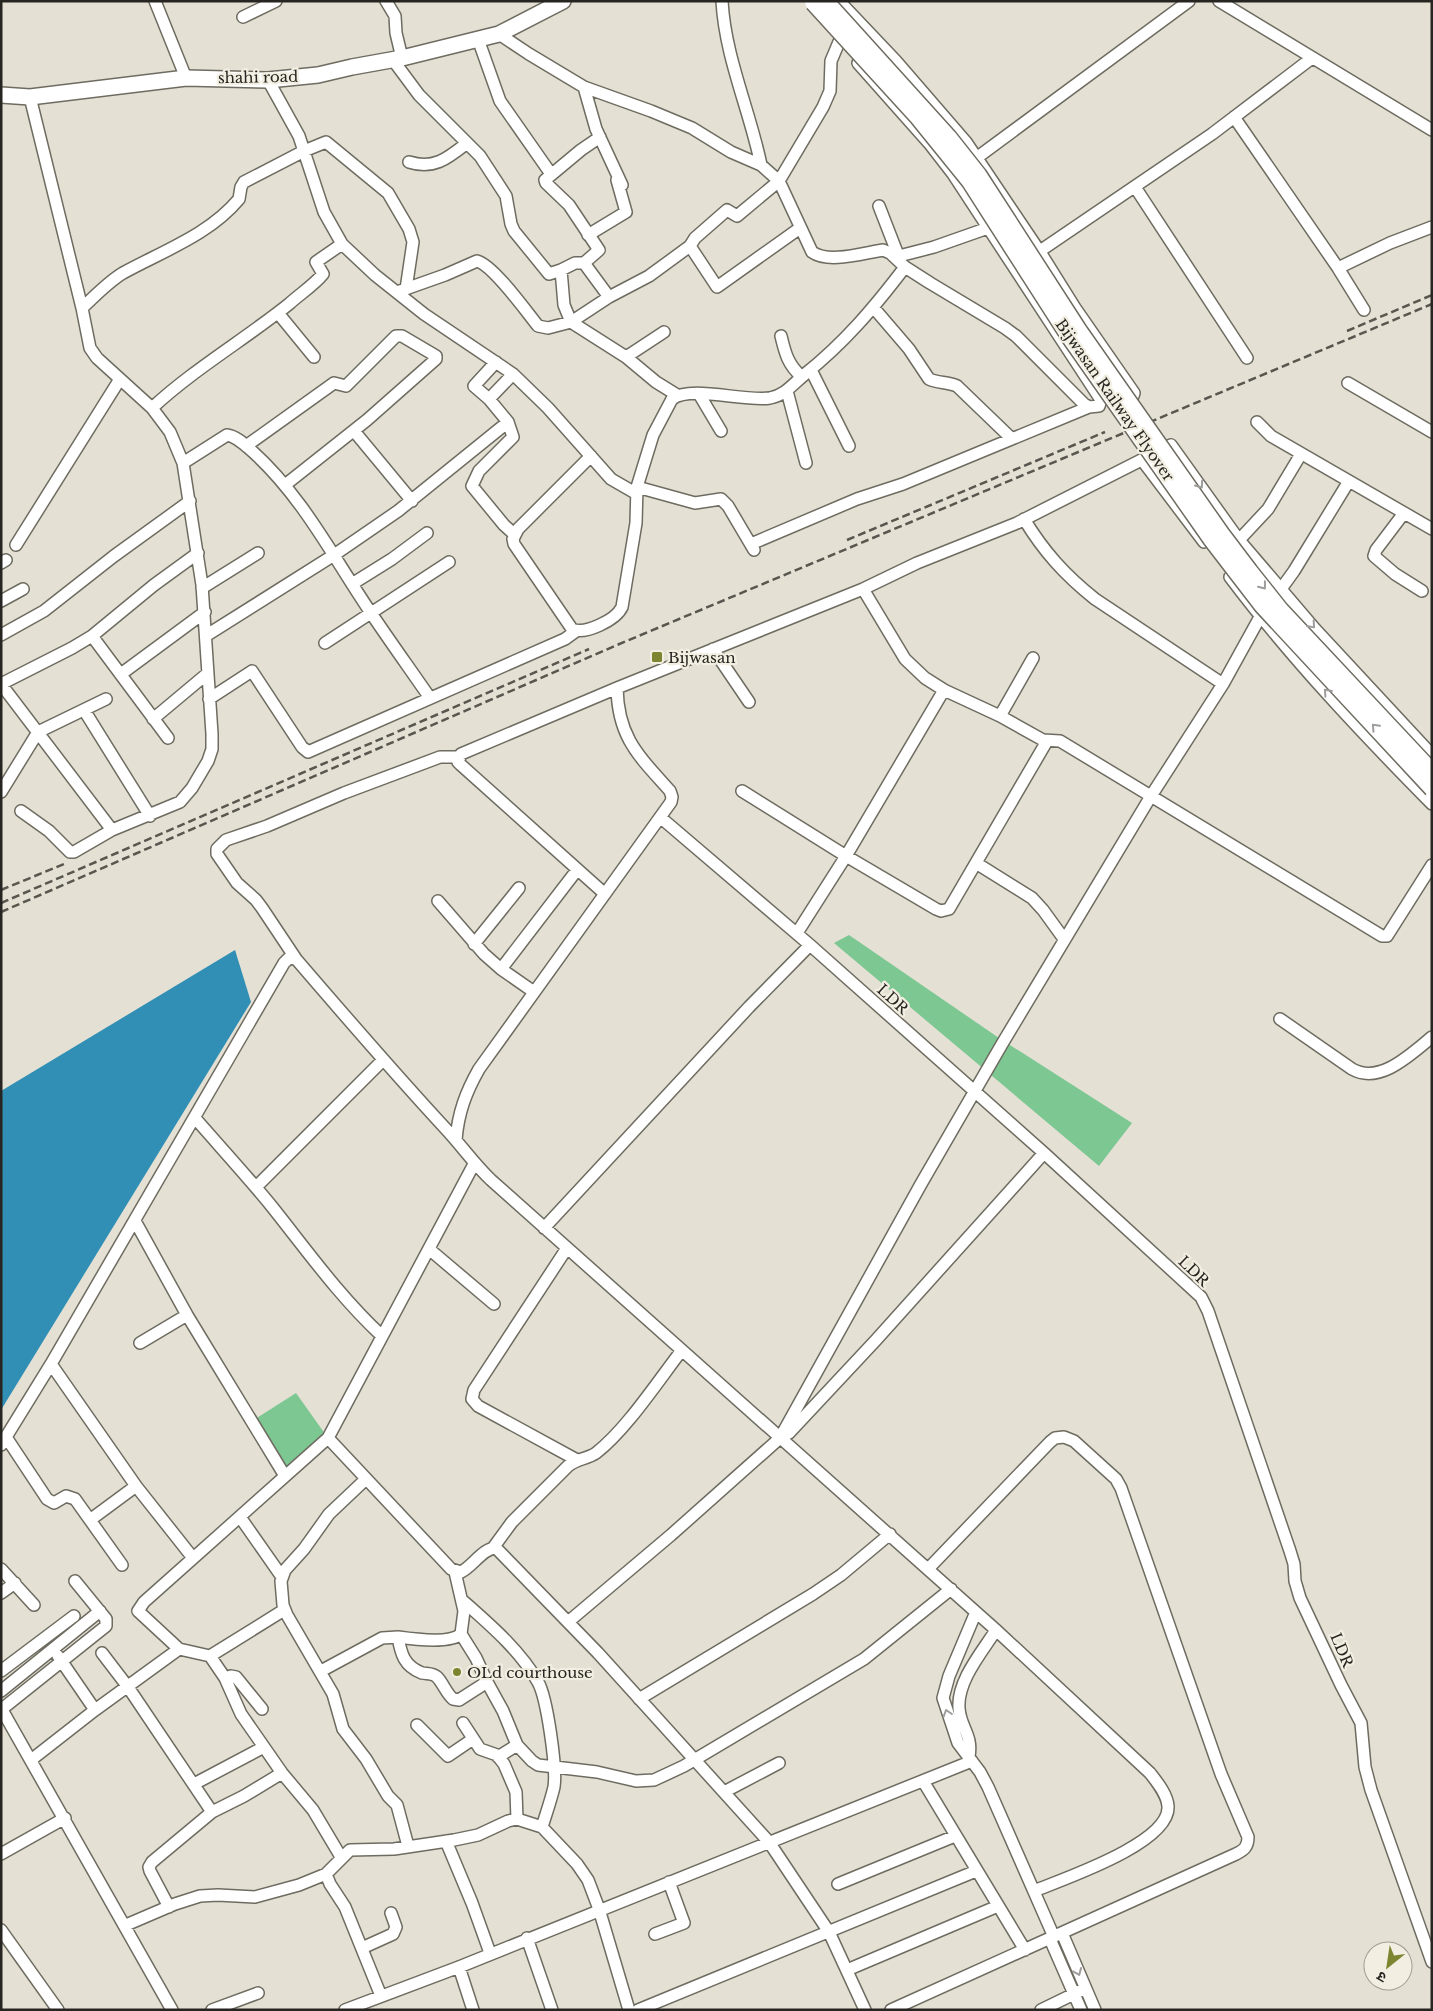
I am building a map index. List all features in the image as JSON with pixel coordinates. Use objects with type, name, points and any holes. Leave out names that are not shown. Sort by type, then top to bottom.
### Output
[{"type":"main road","name":"shahi road","points":[[1,95],[30,96],[186,78],[268,80],[318,75],[398,59],[499,34],[548,5],[563,1]]},
{"type":"main road","name":"Bijwasan Railway Flyover","points":[[814,2],[944,130],[979,175],[1079,330],[1250,571],[1281,610],[1432,771]]},
{"type":"main road","name":"Bijwasan Railway Flyover","points":[[814,2],[918,118],[969,181],[1069,337],[1212,540],[1262,606],[1432,789]]},
{"type":"street","points":[[155,1],[186,78]]},
{"type":"street","points":[[242,17],[276,1]]},
{"type":"street","points":[[386,1],[395,16],[398,59],[419,95],[480,156],[503,190],[511,224],[521,241],[549,274],[575,263],[584,262],[599,250],[569,205],[545,180],[600,137]]},
{"type":"street","points":[[722,1],[729,43],[761,165]]},
{"type":"street","points":[[268,80],[291,119],[304,151],[308,169],[324,212],[342,244],[360,263],[402,291],[424,314],[513,374],[548,408],[611,479],[637,490],[695,503],[721,499],[728,506],[753,547],[857,499],[903,484],[1089,407],[1133,396],[1134,393],[1074,308],[1040,252],[977,158],[942,114],[839,1]]},
{"type":"street","points":[[953,174],[1189,1]]},
{"type":"street","points":[[1219,1],[1432,130]]},
{"type":"street","points":[[814,2],[839,42],[929,143],[953,174],[1101,400],[1101,403]]},
{"type":"street","points":[[852,14],[856,2]]},
{"type":"street","points":[[499,34],[528,54],[584,87],[651,110],[692,128],[731,152],[761,165],[779,181],[808,247],[817,256],[833,258],[883,250],[896,256],[928,248],[988,228]]},
{"type":"street","points":[[478,39],[500,101],[551,174]]},
{"type":"street","points":[[402,291],[477,261],[487,266],[541,328],[571,322],[609,297],[658,271],[690,246],[695,238],[728,210],[737,216],[779,181],[828,99],[831,61],[839,42]]},
{"type":"street","points":[[1014,269],[1234,117],[1312,58]]},
{"type":"street","points":[[584,87],[600,137],[620,182],[616,182],[626,212],[588,235]]},
{"type":"street","points":[[21,811],[49,831],[70,852],[74,852],[112,830],[150,816],[180,802],[192,788],[208,761],[212,750],[207,636],[198,553],[183,463],[170,432],[152,408],[92,352],[30,96]]},
{"type":"street","points":[[1234,117],[1338,268],[1364,310]]},
{"type":"street","points":[[82,308],[122,274],[177,246],[212,223],[240,199],[241,187],[244,182],[323,143],[328,143],[390,196],[409,229],[413,242],[402,291]]},
{"type":"street","points":[[408,162],[420,166],[440,162],[467,143]]},
{"type":"street","points":[[1135,187],[1247,358]]},
{"type":"street","points":[[879,206],[896,256],[905,267],[1006,328],[1089,407]]},
{"type":"street","points":[[1338,268],[1390,243],[1432,227]]},
{"type":"street","points":[[690,246],[717,287],[800,228]]},
{"type":"street","points":[[152,408],[190,375],[278,313],[322,276],[323,272],[316,262],[342,244]]},
{"type":"street","points":[[584,262],[609,297]]},
{"type":"street","points":[[561,270],[564,305],[571,322],[626,357],[656,382],[677,395],[699,394],[742,398],[768,398],[787,391],[858,326],[905,267]]},
{"type":"street","points":[[874,307],[909,349],[929,379],[957,386],[1012,439]]},
{"type":"street","points":[[278,313],[314,357]]},
{"type":"street","points":[[626,357],[664,332]]},
{"type":"street","points":[[246,446],[334,383],[346,386],[396,336],[402,336],[436,356],[436,359],[418,376],[354,431],[285,485]]},
{"type":"street","points":[[781,336],[791,367],[807,373],[849,446]]},
{"type":"street","points":[[496,362],[474,386],[489,399],[508,422],[513,437],[479,472],[472,486],[504,525],[514,534]]},
{"type":"street","points":[[489,399],[513,374]]},
{"type":"street","points":[[16,545],[120,378]]},
{"type":"street","points":[[1348,384],[1432,432]]},
{"type":"street","points":[[787,391],[806,463]]},
{"type":"street","points":[[699,394],[721,431]]},
{"type":"street","points":[[591,456],[514,534],[514,544],[572,629],[582,632],[613,618],[619,614],[622,607],[636,523],[637,490],[653,435],[672,399],[677,395]]},
{"type":"street","points":[[207,636],[334,555],[412,501],[508,422]]},
{"type":"street","points":[[1257,422],[1271,436],[1432,529]]},
{"type":"street","points":[[354,431],[412,501]]},
{"type":"street","points":[[183,463],[227,435],[232,436],[246,446],[285,485],[430,698]]},
{"type":"street","points":[[1034,1891],[1141,1844],[1156,1831],[1168,1811],[1168,1806],[1165,1796],[1150,1772],[890,1534],[474,1164],[456,1140],[382,1060],[296,958],[256,900],[237,883],[222,864],[217,854],[219,847],[226,840],[267,826],[344,793],[440,757],[459,758],[467,751],[617,688],[863,589],[917,563],[1024,519],[1172,445],[1239,540],[1315,629],[1432,755]]},
{"type":"street","points":[[1239,540],[1268,509],[1301,454]]},
{"type":"street","points":[[1142,460],[1260,617],[1324,689],[1432,804]]},
{"type":"street","points":[[1281,589],[1349,481]]},
{"type":"street","points":[[1,635],[40,614],[120,551],[190,501]]},
{"type":"street","points":[[1404,513],[1376,550],[1374,556],[1395,574],[1422,591]]},
{"type":"street","points":[[1024,519],[1058,567],[1079,586],[1095,599],[1223,684]]},
{"type":"street","points":[[352,584],[427,533]]},
{"type":"street","points":[[202,588],[258,552]]},
{"type":"street","points":[[112,830],[1,684],[92,636],[154,585],[198,553]]},
{"type":"street","points":[[325,643],[448,562]]},
{"type":"street","points":[[1,601],[23,589]]},
{"type":"street","points":[[863,589],[905,659],[925,678],[944,690],[1000,716],[1047,741],[1060,741],[1384,937],[1387,936],[1432,864]]},
{"type":"street","points":[[121,674],[204,612]]},
{"type":"street","points":[[780,1438],[974,1092],[1151,796],[1223,684],[1260,617]]},
{"type":"street","points":[[209,699],[252,671],[302,747],[308,752],[565,639],[576,631]]},
{"type":"street","points":[[92,636],[168,738]]},
{"type":"street","points":[[713,649],[749,702]]},
{"type":"street","points":[[1000,716],[1033,658]]},
{"type":"street","points":[[153,718],[208,673]]},
{"type":"street","points":[[456,1140],[458,1117],[464,1096],[473,1079],[671,802],[670,791],[637,754],[627,737],[618,703],[617,688]]},
{"type":"street","points":[[797,934],[846,856],[944,690]]},
{"type":"street","points":[[1,792],[38,732],[106,699]]},
{"type":"street","points":[[84,710],[150,816]]},
{"type":"street","points":[[742,792],[846,856],[941,911],[949,909],[1047,741]]},
{"type":"street","points":[[459,758],[458,762],[461,765],[605,894]]},
{"type":"street","name":"LDR","points":[[660,817],[810,945],[1044,1153],[1197,1293],[1208,1310],[1290,1551],[1297,1590],[1341,1685],[1361,1723],[1365,1767],[1432,1962]]},
{"type":"street","points":[[976,863],[1038,903],[1064,939]]},
{"type":"street","points":[[501,970],[577,870]]},
{"type":"street","points":[[474,944],[518,888]]},
{"type":"street","points":[[438,901],[474,944],[501,970],[534,992]]},
{"type":"street","points":[[544,1228],[736,1021],[810,945]]},
{"type":"street","points":[[122,1565],[71,1496],[66,1496],[54,1503],[47,1499],[4,1441],[135,1221],[284,962],[289,958],[296,958]]},
{"type":"street","points":[[1280,1018],[1352,1069],[1368,1075],[1385,1070],[1409,1055],[1432,1037]]},
{"type":"street","points":[[256,1187],[382,1060]]},
{"type":"street","points":[[195,1118],[256,1187],[321,1271],[353,1308],[382,1336]]},
{"type":"street","points":[[568,1622],[671,1535],[780,1438],[789,1433],[876,1340],[1044,1153]]},
{"type":"street","points":[[341,1857],[313,1810],[282,1773],[241,1714],[225,1678],[210,1656],[179,1649],[138,1611],[144,1602],[328,1438],[474,1164]]},
{"type":"street","points":[[135,1221],[187,1315],[285,1476]]},
{"type":"street","points":[[567,1248],[474,1390],[472,1399],[478,1406],[577,1460]]},
{"type":"street","points":[[429,1249],[494,1304]]},
{"type":"street","points":[[140,1343],[187,1315]]},
{"type":"street","points":[[328,1438],[451,1569],[455,1572],[461,1572],[468,1569],[488,1550],[493,1548],[512,1522],[568,1466],[577,1460],[596,1453],[616,1434],[682,1350]]},
{"type":"street","points":[[51,1364],[136,1486],[194,1558]]},
{"type":"street","points":[[891,2010],[1236,1854],[1246,1848],[1248,1843],[1248,1837],[1221,1774],[1126,1498],[1116,1479],[1074,1441],[1064,1437],[1055,1438],[928,1569]]},
{"type":"street","points":[[282,1577],[290,1563],[304,1548],[329,1514],[366,1479]]},
{"type":"street","points":[[90,1520],[136,1486]]},
{"type":"street","points":[[240,1517],[282,1577],[284,1610],[333,1694],[343,1729],[366,1759],[388,1796],[398,1805],[408,1846]]},
{"type":"street","points":[[639,1699],[834,1580],[890,1534]]},
{"type":"street","points":[[493,1548],[500,1551],[568,1622],[770,1842],[829,1932],[865,2010]]},
{"type":"street","points":[[1,1569],[34,1605]]},
{"type":"street","points":[[455,1572],[464,1611],[461,1634],[476,1658],[486,1682],[503,1711],[517,1745],[538,1765],[590,1771],[646,1782],[684,1766],[864,1659],[951,1589]]},
{"type":"street","points":[[75,1580],[106,1619],[106,1626],[3,1714],[65,1818],[172,2010]]},
{"type":"street","points":[[1,1593],[15,1583]]},
{"type":"street","points":[[462,1600],[516,1652],[538,1682],[545,1701],[556,1768],[554,1787],[542,1827]]},
{"type":"street","points":[[210,1656],[284,1610]]},
{"type":"street","points":[[1,1691],[100,1611]]},
{"type":"street","points":[[976,1612],[949,1676],[943,1698],[950,1725],[958,1743],[988,1787],[1034,1891],[1056,1936],[1086,1988],[1095,2010]]},
{"type":"street","points":[[1,1672],[74,1616]]},
{"type":"street","points":[[970,1759],[970,1741],[958,1708],[960,1693],[963,1682],[996,1630]]},
{"type":"street","points":[[321,1672],[382,1638],[398,1637],[420,1640],[451,1638],[461,1634]]},
{"type":"street","points":[[398,1637],[401,1656],[407,1664],[437,1677],[453,1699],[459,1700],[486,1682]]},
{"type":"street","points":[[46,1639],[95,1710]]},
{"type":"street","points":[[31,1760],[95,1710],[179,1649]]},
{"type":"street","points":[[102,1653],[128,1687],[212,1812]]},
{"type":"street","points":[[225,1678],[231,1676],[236,1678],[262,1709]]},
{"type":"street","points":[[463,1723],[480,1749],[498,1757],[504,1764],[516,1792],[517,1819]]},
{"type":"street","points":[[417,1725],[448,1756],[473,1739]]},
{"type":"street","points":[[498,1757],[517,1745]]},
{"type":"street","points":[[194,1784],[264,1747]]},
{"type":"street","points":[[352,2008],[923,1781],[970,1759]]},
{"type":"street","points":[[724,1792],[780,1764]]},
{"type":"street","points":[[169,1907],[150,1871],[149,1867],[152,1862],[212,1812],[244,1796],[282,1773]]},
{"type":"street","points":[[923,1781],[1025,1950]]},
{"type":"street","points":[[1,1854],[65,1818]]},
{"type":"street","points":[[126,1925],[200,1896],[265,1896],[326,1874],[346,1852],[355,1849],[394,1849],[446,1841],[478,1835],[508,1821],[517,1819],[542,1827],[584,1872],[599,1909],[628,2010]]},
{"type":"street","points":[[838,1884],[955,1836]]},
{"type":"street","points":[[446,1841],[490,1953]]},
{"type":"street","points":[[638,2010],[976,1871]]},
{"type":"street","points":[[326,1874],[330,1884],[345,1907],[381,1996]]},
{"type":"street","points":[[655,1934],[684,1923],[669,1882]]},
{"type":"street","points":[[847,1970],[998,1906]]},
{"type":"street","points":[[362,1948],[393,1934],[396,1927],[391,1913]]},
{"type":"street","points":[[1,1930],[58,2010]]},
{"type":"street","points":[[1056,1936],[1081,2010]]},
{"type":"street","points":[[527,1938],[552,2010]]},
{"type":"street","points":[[458,1967],[473,2010]]},
{"type":"street","points":[[1041,2010],[1058,2006],[1074,1993],[1086,1988]]},
{"type":"street","points":[[212,2010],[258,1993]]},
{"type":"green space","points":[[849,935],[999,1038],[1132,1123],[1099,1166],[834,943]]},
{"type":"green space","points":[[296,1393],[328,1438],[285,1476],[252,1421]]},
{"type":"water","points":[[235,950],[251,1002],[1,1410],[1,1091]]},
{"type":"railway","points":[[1347,331],[1432,295]]},
{"type":"railway","points":[[1,912],[617,645],[1432,304]]},
{"type":"railway","points":[[847,540],[1105,432]]},
{"type":"railway","points":[[1,903],[589,649]]},
{"type":"railway","points":[[1,890],[64,864]]},
{"type":"place","name":"Bijwasan","points":[[657,657]]},
{"type":"place","name":"OLd courthouse","points":[[457,1672]]}]
